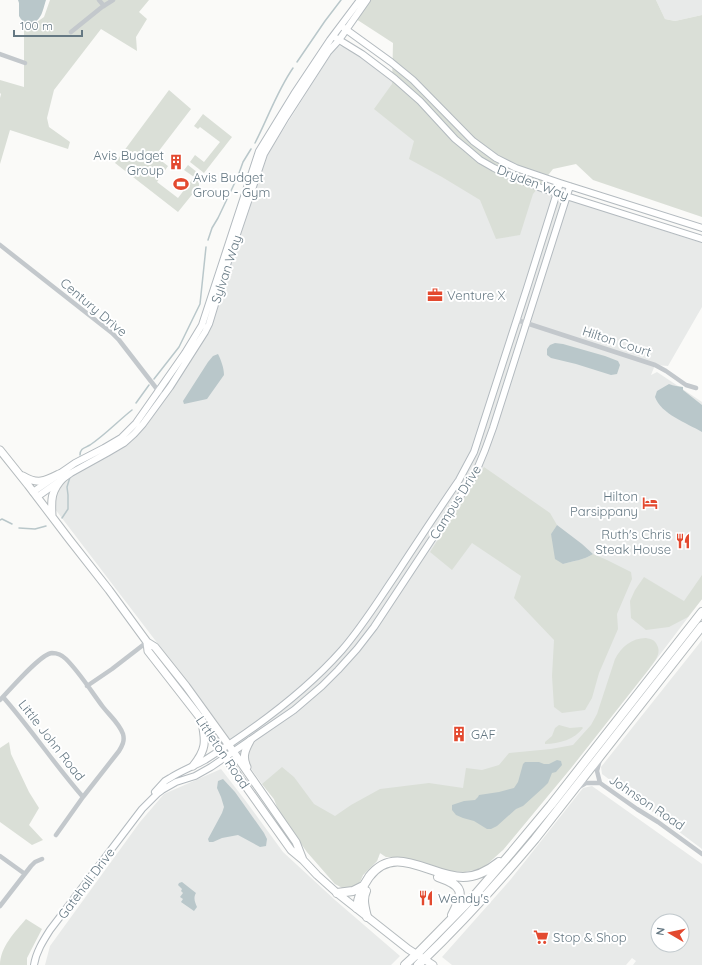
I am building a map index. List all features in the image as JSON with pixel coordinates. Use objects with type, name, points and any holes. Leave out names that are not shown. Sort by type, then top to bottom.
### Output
[{"type":"highway","points":[[420,959],[449,922],[474,896],[551,804],[702,612]]},
{"type":"highway","points":[[405,965],[420,959],[463,921],[506,873],[535,839],[702,626]]},
{"type":"highway","points":[[357,908],[358,897],[363,886],[377,868],[386,863],[397,861],[406,862],[458,877],[465,877],[477,875],[489,869],[511,853]]},
{"type":"highway","points":[[367,917],[364,901],[366,892],[376,877],[389,868],[397,866],[429,874],[455,885],[460,892],[460,898],[449,922]]},
{"type":"highway","points":[[337,893],[353,892],[363,886]]},
{"type":"main road","name":"Littleton Road","points":[[0,450],[109,590],[147,642],[155,647],[186,686],[296,842],[303,860]]},
{"type":"main road","points":[[19,474],[38,482],[61,476]]},
{"type":"main road","points":[[52,516],[52,494],[61,476]]},
{"type":"main road","name":"Littleton Road","points":[[147,642],[148,651],[201,719],[225,757],[291,850],[337,893],[420,959],[433,965]]},
{"type":"main road","points":[[193,766],[201,755],[204,745],[201,719]]},
{"type":"main road","points":[[250,741],[245,749],[244,762],[250,775]]},
{"type":"street","points":[[99,0],[104,6]]},
{"type":"street","points":[[71,32],[113,0]]},
{"type":"street","name":"Sylvan Way","points":[[35,494],[61,476],[124,443],[143,424],[161,394],[170,386],[209,324],[264,154],[310,75],[344,27],[360,0]]},
{"type":"street","name":"Sylvan Way","points":[[344,27],[368,0]]},
{"type":"street","name":"Dryden Way","points":[[344,27],[413,80],[465,133],[500,160],[516,168],[560,183],[702,228]]},
{"type":"street","name":"Dryden Way","points":[[336,38],[362,54],[395,79],[420,102],[455,139],[480,160],[494,168],[510,176],[557,193],[702,239]]},
{"type":"street","points":[[0,54],[25,63]]},
{"type":"street","name":"Campus Drive","points":[[228,744],[262,721],[296,694],[342,650],[371,611],[468,465],[474,452],[560,183]]},
{"type":"street","name":"Campus Drive","points":[[233,752],[294,710],[322,686],[358,649],[477,470],[493,428],[570,186]]},
{"type":"street","name":"Century Drive","points":[[0,245],[112,333],[161,394]]},
{"type":"street","name":"Hilton Court","points":[[517,320],[655,365],[686,385],[696,388]]},
{"type":"street","points":[[87,686],[147,642]]},
{"type":"street","points":[[2,698],[45,655],[51,653],[60,655],[65,658],[120,728],[123,734],[124,740],[119,751],[56,835]]},
{"type":"street","name":"Little John Road","points":[[2,698],[18,714],[83,797]]},
{"type":"street","name":"Gatehall Drive","points":[[34,965],[36,954],[50,930],[146,805],[155,791],[165,781],[204,760],[228,744]]},
{"type":"street","name":"Gatehall Drive","points":[[146,805],[167,786],[203,772],[233,752]]},
{"type":"street","name":"Johnson Road","points":[[600,783],[597,771],[601,755]]},
{"type":"street","name":"Johnson Road","points":[[571,793],[586,783],[600,783],[702,854]]},
{"type":"street","points":[[0,856],[24,874]]},
{"type":"street","points":[[0,906],[24,874],[36,862],[42,859]]},
{"type":"shaded area","points":[[18,0],[46,0],[39,18],[34,23],[30,25],[24,24],[19,16]]},
{"type":"shaded area","points":[[50,0],[149,0],[139,12],[147,19],[136,37],[137,51],[101,29],[54,90],[47,118],[49,127],[70,142],[68,149],[10,130],[0,164],[0,80],[24,87],[24,28],[30,27],[44,17]]},
{"type":"shaded area","points":[[370,0],[656,0],[665,19],[675,21],[702,15],[702,217],[593,180],[576,164],[553,169],[533,194],[520,235],[496,239],[480,200],[409,159],[414,141],[374,109],[392,84],[393,43],[356,19]]},
{"type":"shaded area","points":[[656,0],[702,0],[702,15],[675,21],[665,19]]},
{"type":"shaded area","points":[[339,46],[347,47],[369,63],[513,182],[702,243],[702,307],[668,366],[655,365],[651,375],[657,372],[702,402],[702,599],[571,768],[503,850],[465,872],[445,871],[401,857],[386,857],[380,853],[377,861],[363,875],[359,884],[335,884],[307,852],[279,812],[274,799],[216,720],[55,509],[53,496],[62,482],[77,471],[115,451],[142,430],[204,339],[212,322],[266,157],[333,51]]},
{"type":"shaded area","points":[[169,90],[191,109],[155,156],[168,166],[157,182],[178,198],[194,177],[184,170],[188,165],[202,176],[199,179],[199,186],[178,212],[115,163]]},
{"type":"shaded area","points":[[203,114],[232,137],[204,173],[190,162],[195,155],[204,162],[220,142],[200,127],[198,129],[194,126]]},
{"type":"shaded area","points":[[555,343],[605,356],[618,361],[620,365],[617,374],[611,375],[551,358],[547,355],[547,349],[550,345]]},
{"type":"shaded area","points":[[218,354],[224,375],[207,399],[184,404],[183,401],[208,362],[213,356]]},
{"type":"shaded area","points":[[669,384],[683,387],[683,390],[702,405],[702,432],[669,413],[658,403],[655,397],[657,391]]},
{"type":"shaded area","points":[[484,467],[550,513],[557,525],[551,534],[563,564],[582,559],[593,554],[631,572],[632,579],[617,614],[618,629],[599,673],[592,698],[585,710],[562,713],[554,707],[552,676],[554,640],[514,598],[521,576],[472,543],[452,570],[430,552]]},
{"type":"shaded area","points":[[557,525],[593,554],[582,559],[563,564],[555,559],[551,534]]},
{"type":"shaded area","points":[[702,575],[702,599],[688,617],[669,627],[646,630],[631,618],[630,601],[635,590],[644,577],[684,601]]},
{"type":"shaded area","points":[[646,638],[654,641],[658,648],[659,652],[653,664],[571,768],[503,850],[483,868],[465,872],[445,871],[401,857],[386,857],[380,853],[377,861],[363,875],[359,884],[346,890],[335,884],[307,852],[279,812],[274,799],[262,784],[282,767],[294,777],[314,804],[335,816],[351,805],[380,789],[429,783],[463,788],[466,768],[482,770],[499,765],[509,753],[551,749],[573,745],[591,725],[597,714],[617,655],[632,641]]},
{"type":"shaded area","points":[[702,640],[702,849],[602,774],[601,767]]},
{"type":"shaded area","points":[[559,725],[570,728],[583,728],[571,738],[556,743],[545,744],[545,742],[552,736],[555,728]]},
{"type":"shaded area","points":[[9,742],[11,754],[29,792],[39,808],[29,825],[43,840],[32,845],[0,822],[0,748]]},
{"type":"shaded area","points":[[557,760],[561,761],[562,765],[556,772],[552,773],[548,783],[523,806],[516,809],[497,826],[491,829],[487,829],[474,821],[456,815],[452,810],[452,805],[464,801],[475,800],[479,795],[514,788],[518,782],[523,764],[525,762],[549,764]]},
{"type":"shaded area","points":[[221,769],[283,852],[335,900],[400,956],[391,965],[45,965],[50,946],[140,822],[164,794]]},
{"type":"shaded area","points":[[223,779],[235,792],[264,833],[267,839],[266,846],[260,847],[238,835],[209,842],[208,839],[224,807],[217,788],[218,781]]},
{"type":"shaded area","points":[[592,786],[702,864],[702,965],[633,965],[636,961],[632,958],[626,965],[452,965],[442,957],[511,879],[583,788]]},
{"type":"shaded area","points":[[182,882],[196,893],[194,898],[197,907],[194,911],[181,902],[183,899],[180,897],[183,893],[181,891],[182,889],[178,885]]},
{"type":"shaded area","points":[[26,919],[42,929],[27,958],[27,965],[0,965],[5,946]]},
{"type":"waterway","points":[[297,62],[341,0]]},
{"type":"waterway","points":[[255,143],[277,95],[293,68]]},
{"type":"waterway","points":[[208,240],[212,228],[238,176],[243,162],[251,149]]},
{"type":"waterway","points":[[154,379],[179,347],[200,304],[206,247]]},
{"type":"waterway","points":[[136,403],[149,385]]},
{"type":"waterway","points":[[80,455],[82,450],[101,437],[132,410]]},
{"type":"waterway","points":[[62,518],[68,509],[67,487],[70,477]]},
{"type":"waterway","points":[[0,520],[2,519],[12,524]]},
{"type":"waterway","points":[[19,528],[35,529],[46,526]]},
{"type":"place","name":"Avis Budget Group","points":[[176,162]]},
{"type":"place","name":"Avis Budget Group - Gym","points":[[181,184]]},
{"type":"place","name":"Venture X","points":[[435,295]]},
{"type":"place","name":"Hilton Parsippany","points":[[650,503]]},
{"type":"place","name":"Ruth's Chris Steak House","points":[[683,541]]},
{"type":"place","name":"GAF","points":[[459,734]]},
{"type":"place","name":"Wendy's","points":[[426,898]]},
{"type":"place","name":"Stop & Shop","points":[[541,937]]}]
